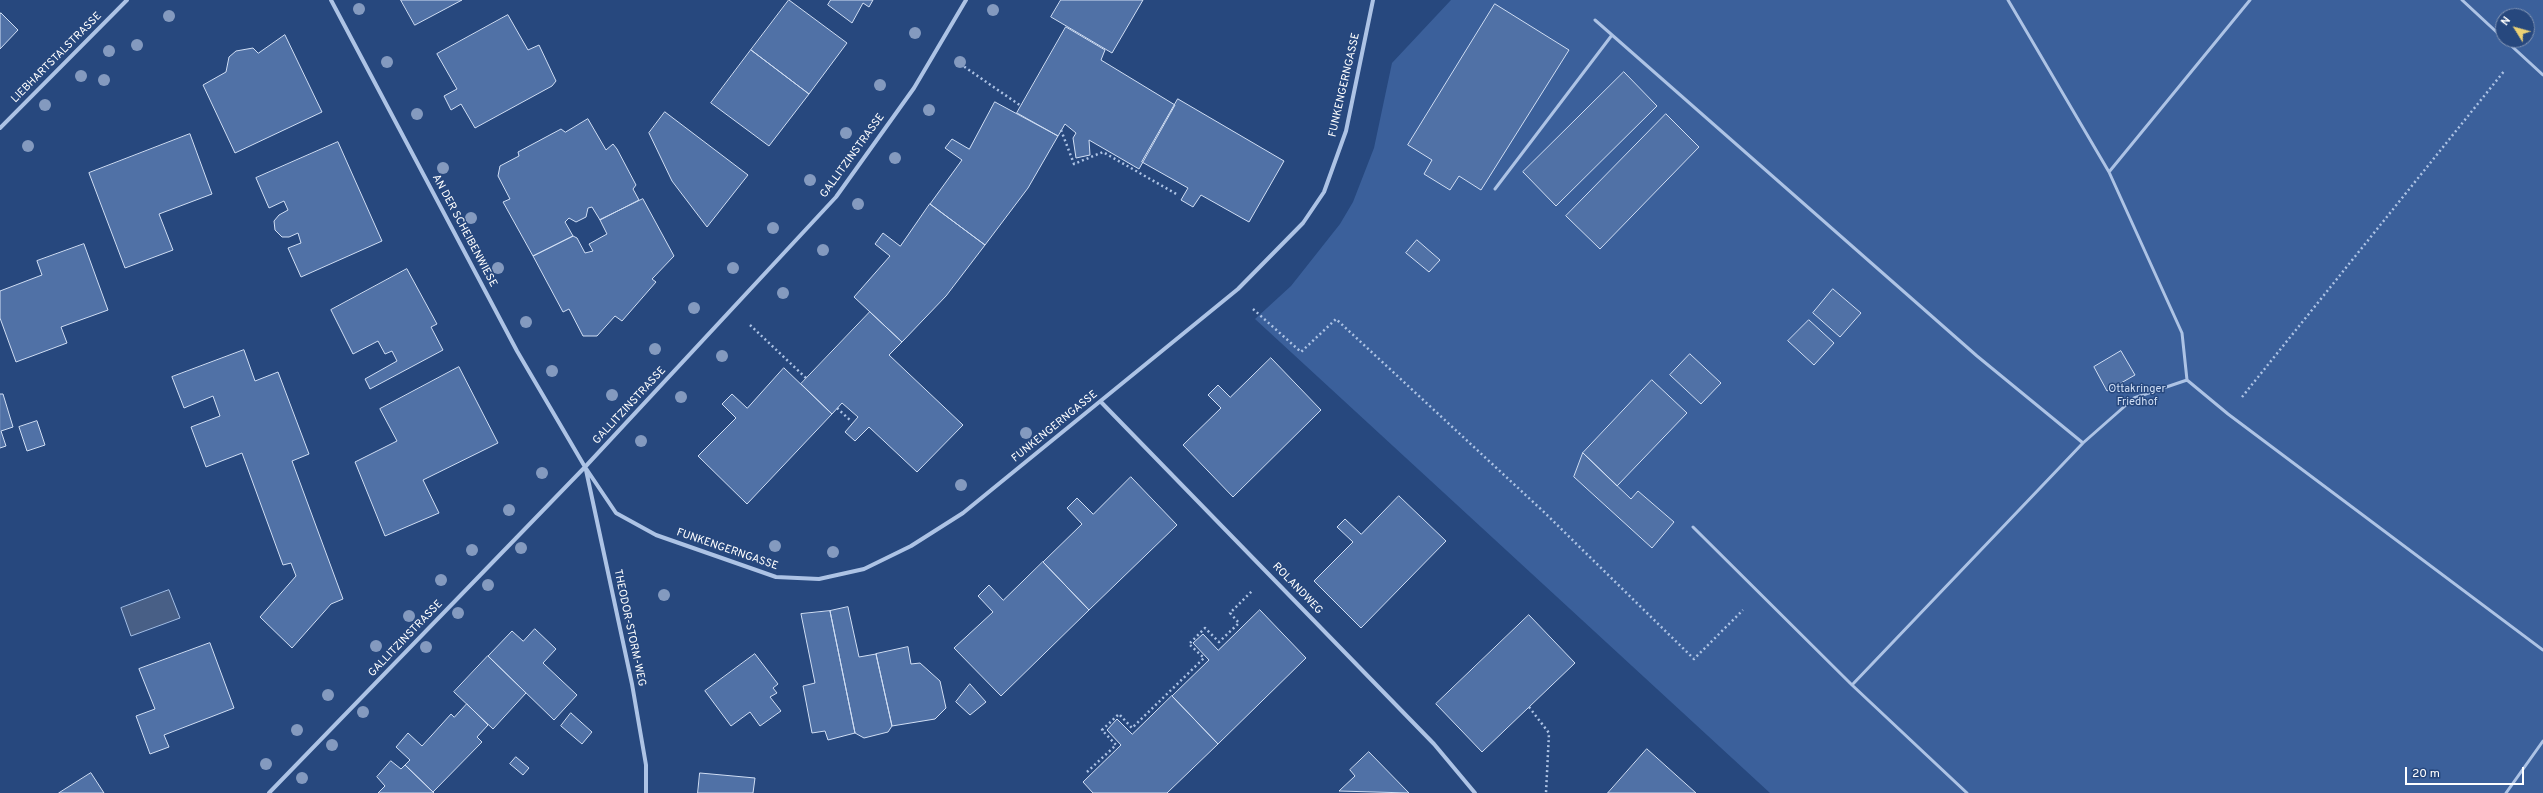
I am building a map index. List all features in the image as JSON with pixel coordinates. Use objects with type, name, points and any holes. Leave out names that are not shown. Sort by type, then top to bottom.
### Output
[{"type":"street","name":"LIEBHARTSTALSTRASSE","points":[[0,128],[127,0]]},
{"type":"street","name":"AN DER SCHEIBENWIESE","points":[[331,0],[517,351],[585,467]]},
{"type":"street","name":"GALLITZINSTRASSE","points":[[269,793],[585,467],[836,197],[914,88],[966,0]]},
{"type":"street","name":"FUNKENGERNGASSE","points":[[585,467],[616,513],[656,535],[776,577],[819,579],[864,569],[911,546],[963,513],[1238,289],[1307,217],[1324,192],[1346,131],[1373,0]]},
{"type":"street","name":"ROLANDWEG","points":[[1101,402],[1434,744],[1476,793]]},
{"type":"street","name":"THEODOR-STORM-WEG","points":[[585,467],[633,692],[646,765],[646,793]]},
{"type":"lane","points":[[2008,0],[2108,172],[2182,333],[2187,380],[2228,414],[2543,650]]},
{"type":"lane","points":[[2108,172],[2250,0]]},
{"type":"lane","points":[[2462,0],[2495,31]]},
{"type":"lane","points":[[1595,20],[1977,356],[2083,443]]},
{"type":"lane","points":[[1495,189],[1612,35]]},
{"type":"lane","points":[[2514,48],[2543,75]]},
{"type":"lane","points":[[1852,685],[2083,443],[2134,398],[2187,380]]},
{"type":"lane","points":[[1693,527],[1852,685],[1967,793]]},
{"type":"lane","points":[[2506,793],[2543,741]]},
{"type":"path","points":[[938,48],[1020,106]]},
{"type":"path","points":[[2228,414],[2519,53]]},
{"type":"path","points":[[1061,130],[1074,164],[1103,152],[1178,194]]},
{"type":"path","points":[[733,309],[806,378]]},
{"type":"path","points":[[1253,309],[1301,352],[1336,319],[1545,513],[1694,659],[1760,592]]},
{"type":"path","points":[[837,408],[851,421]]},
{"type":"path","points":[[1087,772],[1116,745],[1102,730],[1119,714],[1132,728],[1204,658],[1189,644],[1205,628],[1219,642],[1239,622],[1230,613],[1270,574]]},
{"type":"path","points":[[1529,707],[1549,733],[1546,793]]},
{"type":"green space","name":"Ottakringer Friedhof","points":[[1451,0],[2543,0],[2543,793],[1770,793],[1255,319],[1291,286],[1340,224],[1353,202],[1374,148],[1392,63]]},
{"type":"shaded area","points":[[169,590],[180,618],[131,636],[121,608]]},
{"type":"building","points":[[401,0],[462,0],[415,25]]},
{"type":"building","points":[[789,0],[847,43],[809,94],[751,50]]},
{"type":"building","points":[[831,0],[873,0],[869,7],[863,3],[852,23],[828,5]]},
{"type":"building","points":[[1061,0],[1143,0],[1112,53],[1051,17]]},
{"type":"building","points":[[1495,4],[1569,50],[1481,190],[1459,176],[1450,190],[1424,174],[1432,160],[1408,145]]},
{"type":"building","points":[[1,13],[18,30],[0,49],[0,15]]},
{"type":"building","points":[[508,15],[528,50],[539,45],[556,81],[552,86],[475,128],[461,104],[451,110],[444,96],[457,89],[437,54]]},
{"type":"building","points":[[1066,27],[1105,50],[1101,60],[1175,105],[1139,169],[1089,140],[1090,155],[1076,158],[1073,138],[1076,133],[1065,124],[1058,136],[1017,113]]},
{"type":"building","points":[[285,35],[322,112],[235,153],[203,85],[226,72],[229,57],[236,51],[253,48],[258,53]]},
{"type":"building","points":[[751,50],[809,94],[769,146],[711,103]]},
{"type":"building","points":[[1624,72],[1657,106],[1556,206],[1523,172]]},
{"type":"building","points":[[1178,99],[1284,161],[1249,222],[1201,195],[1193,207],[1181,200],[1188,188],[1142,162]]},
{"type":"building","points":[[995,102],[1058,136],[1028,188],[985,245],[930,204],[962,160],[945,148],[952,139],[969,149]]},
{"type":"building","points":[[665,112],[748,175],[707,227],[672,181],[649,133]]},
{"type":"building","points":[[1666,114],[1699,147],[1600,249],[1566,216]]},
{"type":"building","points":[[588,119],[606,150],[613,144],[617,149],[636,185],[633,189],[639,200],[600,220],[592,207],[588,208],[586,217],[576,222],[569,218],[565,222],[573,236],[533,256],[503,202],[510,199],[498,176],[500,166],[519,156],[518,152],[561,129],[565,132]]},
{"type":"building","points":[[190,134],[212,194],[159,214],[173,250],[125,268],[89,173]]},
{"type":"building","points":[[338,142],[382,241],[301,277],[288,248],[301,243],[298,233],[289,237],[282,237],[275,230],[274,221],[279,215],[288,210],[284,201],[269,208],[256,178]]},
{"type":"building","points":[[643,199],[674,256],[652,279],[656,282],[622,321],[615,316],[597,336],[583,336],[569,309],[563,312],[533,256],[573,236],[577,238],[585,253],[593,251],[589,244],[607,234],[600,220]]},
{"type":"building","points":[[930,204],[985,245],[946,296],[902,342],[854,297],[890,256],[875,244],[883,233],[900,246]]},
{"type":"building","points":[[1417,240],[1440,260],[1429,272],[1406,253]]},
{"type":"building","points":[[84,244],[108,310],[61,327],[67,343],[16,362],[0,318],[0,291],[42,275],[37,261]]},
{"type":"building","points":[[407,269],[437,324],[431,327],[443,350],[370,389],[365,379],[397,361],[392,351],[385,354],[378,341],[353,354],[331,310]]},
{"type":"building","points":[[1833,289],[1861,313],[1840,337],[1813,313]]},
{"type":"building","points":[[870,312],[902,342],[889,355],[963,425],[917,472],[869,427],[855,441],[845,432],[858,417],[842,403],[832,414],[801,384]]},
{"type":"building","points":[[1809,320],[1834,343],[1814,365],[1788,341]]},
{"type":"building","points":[[244,350],[255,381],[278,372],[309,454],[292,461],[343,599],[331,604],[292,648],[260,617],[296,576],[291,563],[283,565],[242,453],[206,467],[191,427],[220,416],[213,396],[184,408],[172,377]]},
{"type":"building","points":[[2121,351],[2135,375],[2107,391],[2094,367]]},
{"type":"building","points":[[1690,354],[1721,383],[1701,404],[1670,375]]},
{"type":"building","points":[[1271,358],[1321,410],[1233,497],[1183,445],[1221,408],[1208,395],[1218,385],[1230,397]]},
{"type":"building","points":[[459,367],[498,443],[423,480],[439,513],[385,536],[355,462],[397,441],[380,409]]},
{"type":"building","points":[[784,368],[832,414],[747,504],[698,456],[736,418],[722,404],[732,394],[747,408]]},
{"type":"building","points":[[1652,380],[1687,413],[1617,486],[1583,453]]},
{"type":"building","points":[[0,394],[3,394],[13,427],[1,431],[6,446],[0,448]]},
{"type":"building","points":[[37,421],[45,445],[27,451],[19,427]]},
{"type":"building","points":[[1583,453],[1631,499],[1638,491],[1674,522],[1652,548],[1574,477]]},
{"type":"building","points":[[1131,477],[1177,525],[1089,610],[1043,562],[1082,524],[1067,508],[1077,498],[1093,514]]},
{"type":"building","points":[[1399,496],[1446,541],[1361,628],[1314,581],[1353,542],[1337,527],[1345,519],[1361,534]]},
{"type":"building","points":[[1043,562],[1089,610],[1001,696],[954,648],[993,612],[978,596],[989,585],[1003,600]]},
{"type":"building","points":[[848,607],[859,657],[876,654],[892,726],[888,732],[864,738],[855,733],[830,611]]},
{"type":"building","points":[[1260,610],[1306,658],[1218,744],[1172,696],[1209,660],[1193,643],[1203,634],[1218,650]]},
{"type":"building","points":[[830,611],[855,733],[828,740],[825,731],[812,733],[803,686],[815,683],[801,614]]},
{"type":"building","points":[[1529,615],[1575,663],[1482,752],[1436,704]]},
{"type":"building","points":[[535,629],[556,649],[543,663],[577,695],[554,720],[488,656],[512,631],[523,641]]},
{"type":"building","points":[[210,643],[234,708],[164,735],[169,747],[150,754],[136,716],[155,709],[139,669]]},
{"type":"building","points":[[908,647],[911,664],[920,663],[940,681],[946,708],[935,719],[892,726],[876,654]]},
{"type":"building","points":[[755,654],[778,684],[773,688],[777,693],[770,697],[781,711],[760,726],[750,712],[731,726],[705,691]]},
{"type":"building","points":[[488,656],[526,693],[493,729],[454,692]]},
{"type":"building","points":[[970,684],[986,702],[970,715],[956,702]]},
{"type":"building","points":[[1172,696],[1218,744],[1167,793],[1093,793],[1083,782],[1121,745],[1107,730],[1117,719],[1132,734]]},
{"type":"building","points":[[467,704],[488,725],[477,737],[482,742],[433,792],[405,765],[410,760],[396,747],[408,733],[422,746],[451,714],[454,717]]},
{"type":"building","points":[[571,713],[592,732],[582,744],[561,726]]},
{"type":"building","points":[[1647,749],[1696,793],[1608,793]]},
{"type":"building","points":[[1369,752],[1409,793],[1339,791],[1355,776],[1350,770]]},
{"type":"building","points":[[516,757],[529,768],[523,775],[510,764]]},
{"type":"building","points":[[391,761],[401,769],[405,765],[434,793],[378,793],[385,786],[377,777]]},
{"type":"building","points":[[91,773],[104,793],[59,793]]},
{"type":"building","points":[[700,773],[755,778],[753,793],[698,793]]}]
